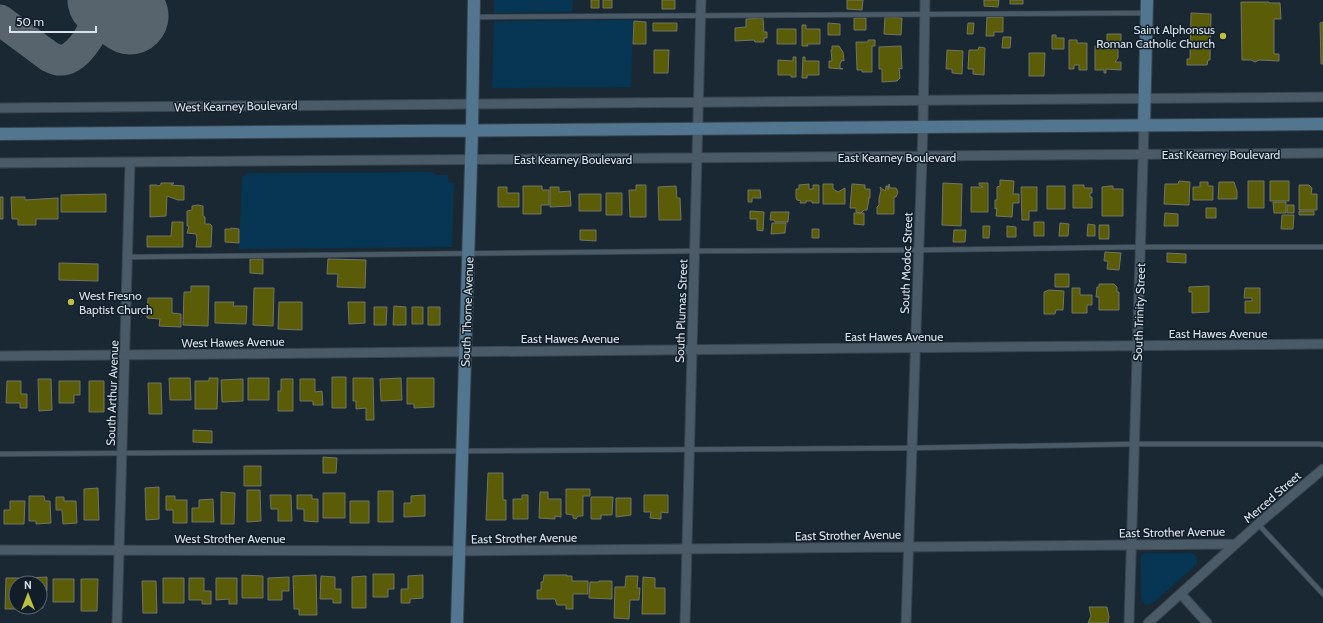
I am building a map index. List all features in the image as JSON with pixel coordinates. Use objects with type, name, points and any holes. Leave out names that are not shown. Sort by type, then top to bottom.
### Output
[{"type":"main road","name":"South Thorne Avenue","points":[[457,623],[473,104],[474,0]]},
{"type":"main road","name":"South Trinity Street","points":[[1144,126],[1147,0]]},
{"type":"main road","points":[[0,134],[1323,124]]},
{"type":"street","name":"South Plumas Street","points":[[685,623],[701,0]]},
{"type":"street","name":"South Modoc Street","points":[[906,623],[923,127],[925,0]]},
{"type":"street","points":[[473,104],[1323,97]]},
{"type":"street","name":"West Kearney Boulevard","points":[[0,108],[473,104]]},
{"type":"street","name":"South Trinity Street","points":[[1129,623],[1144,126]]},
{"type":"street","name":"East Kearney Boulevard","points":[[471,160],[1323,153]]},
{"type":"street","points":[[0,163],[471,160]]},
{"type":"street","name":"South Arthur Avenue","points":[[117,623],[130,163]]},
{"type":"street","name":"East Hawes Avenue","points":[[466,351],[1323,344]]},
{"type":"street","name":"West Hawes Avenue","points":[[0,356],[125,356],[466,351]]},
{"type":"street","name":"Merced Street","points":[[1148,623],[1258,524],[1323,469]]},
{"type":"street","name":"East Strother Avenue","points":[[460,551],[1236,544]]},
{"type":"street","name":"West Strother Avenue","points":[[0,550],[460,551]]},
{"type":"street","points":[[1181,594],[1207,623]]},
{"type":"lane","points":[[474,17],[1146,13]]},
{"type":"lane","points":[[128,257],[1141,247],[1323,247]]},
{"type":"lane","points":[[0,454],[690,450],[1135,444],[1323,445]]},
{"type":"lane","points":[[1258,524],[1323,594]]},
{"type":"shaded area","points":[[494,0],[573,0],[572,12],[494,13]]},
{"type":"shaded area","points":[[633,20],[631,87],[492,88],[494,21]]},
{"type":"shaded area","points":[[431,172],[436,175],[448,175],[448,182],[454,183],[452,247],[239,249],[242,177],[248,173]]},
{"type":"shaded area","points":[[1145,553],[1191,553],[1197,557],[1197,564],[1153,603],[1145,605],[1141,598],[1141,557]]},
{"type":"building","points":[[591,0],[599,0],[599,8],[591,8]]},
{"type":"building","points":[[603,0],[612,0],[612,8],[603,8]]},
{"type":"building","points":[[662,0],[675,0],[675,9],[662,9]]},
{"type":"building","points":[[847,0],[863,0],[862,10],[847,9]]},
{"type":"building","points":[[984,0],[999,0],[998,7],[984,6]]},
{"type":"building","points":[[1010,0],[1023,0],[1023,4],[1010,4]]},
{"type":"building","points":[[1241,2],[1280,3],[1281,19],[1274,19],[1274,54],[1279,54],[1279,61],[1259,60],[1255,62],[1251,60],[1242,60]]},
{"type":"building","points":[[1191,13],[1211,14],[1210,60],[1208,60],[1207,65],[1187,65],[1187,59],[1190,59]]},
{"type":"building","points":[[885,17],[902,18],[901,35],[884,34]]},
{"type":"building","points":[[987,17],[1003,17],[1003,32],[994,32],[994,36],[986,36]]},
{"type":"building","points":[[763,18],[764,32],[767,32],[767,38],[764,38],[764,42],[755,42],[754,40],[735,41],[735,28],[746,27],[746,19]]},
{"type":"building","points":[[854,18],[866,18],[866,30],[854,30]]},
{"type":"building","points":[[634,21],[646,22],[646,44],[633,44]]},
{"type":"building","points":[[1323,22],[1323,64],[1321,64],[1320,23]]},
{"type":"building","points":[[653,23],[677,23],[677,31],[653,31]]},
{"type":"building","points":[[828,23],[840,24],[840,35],[828,35]]},
{"type":"building","points":[[968,23],[974,23],[973,34],[967,34]]},
{"type":"building","points":[[802,25],[806,25],[806,29],[820,29],[820,44],[807,44],[808,46],[802,46]]},
{"type":"building","points":[[777,29],[796,29],[796,44],[777,44]]},
{"type":"building","points":[[1107,34],[1121,34],[1121,45],[1107,46]]},
{"type":"building","points":[[1052,35],[1056,35],[1056,38],[1064,38],[1064,49],[1052,49]]},
{"type":"building","points":[[1003,37],[1011,37],[1010,48],[1002,48]]},
{"type":"building","points":[[868,40],[875,40],[875,46],[872,46],[872,72],[862,72],[862,70],[857,70],[856,42],[868,42]]},
{"type":"building","points":[[1069,40],[1077,40],[1077,43],[1087,43],[1087,70],[1079,70],[1079,65],[1074,65],[1074,69],[1069,69]]},
{"type":"building","points":[[832,46],[839,46],[843,52],[844,61],[842,60],[840,68],[843,69],[829,68],[829,61],[832,61]]},
{"type":"building","points":[[901,46],[902,69],[899,68],[900,78],[897,81],[882,82],[882,69],[879,69],[879,47]]},
{"type":"building","points":[[1095,46],[1106,46],[1106,49],[1118,49],[1118,58],[1115,62],[1121,62],[1121,70],[1106,69],[1106,73],[1104,73],[1104,70],[1095,70]]},
{"type":"building","points":[[979,47],[985,48],[984,75],[973,74],[973,69],[968,69],[969,50],[978,50]]},
{"type":"building","points":[[654,50],[669,50],[668,73],[654,73]]},
{"type":"building","points":[[947,50],[963,51],[962,74],[952,73],[952,69],[946,69]]},
{"type":"building","points":[[1029,53],[1045,53],[1044,76],[1029,76]]},
{"type":"building","points":[[793,57],[796,57],[796,77],[791,77],[791,75],[778,75],[778,60],[793,61]]},
{"type":"building","points":[[803,57],[805,57],[805,61],[819,61],[819,75],[807,75],[807,78],[802,78]]},
{"type":"building","points":[[1000,180],[1014,181],[1013,194],[1019,194],[1019,203],[1013,203],[1012,217],[996,216],[997,208],[995,209],[995,200],[997,200],[997,187],[1000,186]]},
{"type":"building","points":[[1179,181],[1190,182],[1189,205],[1164,204],[1165,184],[1178,184]]},
{"type":"building","points":[[1248,181],[1264,181],[1264,208],[1248,208]]},
{"type":"building","points":[[1270,181],[1289,181],[1289,201],[1270,201]]},
{"type":"building","points":[[1200,182],[1208,182],[1208,186],[1213,186],[1213,200],[1193,200],[1193,187],[1200,187]]},
{"type":"building","points":[[1219,182],[1234,182],[1237,191],[1237,199],[1218,199]]},
{"type":"building","points":[[161,183],[174,183],[171,185],[184,186],[184,200],[178,200],[167,196],[166,216],[150,217],[150,185],[158,186],[161,185]]},
{"type":"building","points":[[943,183],[962,184],[961,226],[942,225]]},
{"type":"building","points":[[979,183],[988,183],[988,212],[971,212],[971,187],[983,187],[979,185]]},
{"type":"building","points":[[809,184],[809,189],[813,189],[813,185],[819,185],[819,203],[806,201],[806,203],[800,203],[801,201],[797,200],[796,189],[799,189],[799,185]]},
{"type":"building","points":[[823,184],[833,184],[833,189],[838,192],[845,188],[845,204],[823,204]]},
{"type":"building","points":[[852,184],[865,185],[865,189],[870,189],[870,198],[868,198],[867,210],[864,210],[861,213],[856,212],[856,208],[850,208]]},
{"type":"building","points":[[889,184],[890,188],[896,188],[898,192],[896,197],[894,197],[894,214],[877,214],[881,191],[880,187],[885,191],[886,186],[888,186],[888,190]]},
{"type":"building","points":[[636,185],[646,185],[646,217],[630,217],[629,190],[636,190]]},
{"type":"building","points":[[1073,185],[1084,185],[1084,188],[1092,188],[1090,197],[1092,197],[1092,208],[1073,208]]},
{"type":"building","points":[[1299,185],[1309,185],[1312,188],[1311,194],[1317,194],[1317,210],[1299,210]]},
{"type":"building","points":[[523,186],[542,186],[542,190],[549,190],[549,205],[541,205],[541,214],[523,214]]},
{"type":"building","points":[[676,186],[677,198],[680,198],[681,220],[659,220],[658,187]]},
{"type":"building","points":[[1047,186],[1065,186],[1065,209],[1047,209]]},
{"type":"building","points":[[1113,186],[1113,189],[1123,189],[1123,216],[1102,216],[1102,187]]},
{"type":"building","points":[[498,187],[507,187],[507,193],[519,193],[519,207],[498,207]]},
{"type":"building","points":[[550,187],[559,187],[559,192],[570,191],[571,206],[550,207]]},
{"type":"building","points":[[1021,187],[1037,187],[1037,211],[1029,211],[1029,220],[1022,220]]},
{"type":"building","points":[[748,190],[760,190],[761,198],[752,198],[752,202],[748,202]]},
{"type":"building","points":[[606,193],[622,193],[622,215],[606,215]]},
{"type":"building","points":[[106,194],[106,212],[61,212],[61,195]]},
{"type":"building","points":[[579,194],[601,194],[601,211],[579,211]]},
{"type":"building","points":[[0,197],[3,197],[3,219],[0,219]]},
{"type":"building","points":[[11,197],[25,197],[25,200],[58,198],[58,219],[36,219],[36,225],[18,225],[18,219],[12,219]]},
{"type":"building","points":[[1273,202],[1286,202],[1286,213],[1274,213]]},
{"type":"building","points":[[1287,205],[1294,205],[1294,213],[1287,213]]},
{"type":"building","points":[[192,206],[203,206],[205,224],[210,224],[212,226],[211,247],[196,247],[196,234],[187,233],[189,226],[187,226],[187,211],[192,210]]},
{"type":"building","points":[[1206,208],[1216,208],[1216,218],[1206,218]]},
{"type":"building","points":[[750,211],[764,212],[763,231],[757,230],[757,219],[750,219]]},
{"type":"building","points":[[1299,211],[1314,211],[1314,215],[1299,215]]},
{"type":"building","points":[[771,212],[789,212],[788,222],[775,222],[774,220],[770,220]]},
{"type":"building","points":[[854,213],[864,213],[864,225],[854,224]]},
{"type":"building","points":[[1165,213],[1178,214],[1178,226],[1164,226]]},
{"type":"building","points":[[1282,215],[1294,215],[1293,229],[1281,229]]},
{"type":"building","points":[[172,222],[183,222],[183,247],[147,247],[147,236],[171,236]]},
{"type":"building","points":[[1034,222],[1044,222],[1044,236],[1034,236]]},
{"type":"building","points":[[772,223],[786,223],[785,233],[771,234]]},
{"type":"building","points":[[1060,223],[1069,224],[1068,236],[1059,236]]},
{"type":"building","points":[[1088,224],[1095,225],[1095,236],[1087,236]]},
{"type":"building","points":[[1099,225],[1109,225],[1109,239],[1099,239]]},
{"type":"building","points":[[983,226],[990,226],[989,238],[983,238]]},
{"type":"building","points":[[1007,226],[1016,227],[1016,237],[1007,237]]},
{"type":"building","points":[[225,229],[239,229],[239,243],[225,242]]},
{"type":"building","points":[[812,229],[819,229],[819,238],[812,238]]},
{"type":"building","points":[[580,230],[596,230],[596,241],[580,240]]},
{"type":"building","points":[[954,230],[966,230],[965,242],[953,242]]},
{"type":"building","points":[[1105,252],[1121,253],[1119,270],[1107,269],[1108,261],[1104,261]]},
{"type":"building","points":[[1167,253],[1186,254],[1186,263],[1167,262]]},
{"type":"building","points":[[250,259],[263,259],[263,274],[250,273]]},
{"type":"building","points":[[328,259],[366,260],[365,288],[337,287],[338,274],[327,274]]},
{"type":"building","points":[[59,263],[98,264],[98,281],[59,280]]},
{"type":"building","points":[[1055,274],[1069,274],[1069,287],[1055,287]]},
{"type":"building","points":[[1099,284],[1114,284],[1117,287],[1117,292],[1119,292],[1119,310],[1099,310],[1099,297],[1096,297],[1097,287],[1099,287]]},
{"type":"building","points":[[191,286],[209,286],[208,326],[183,325],[184,292],[191,292]]},
{"type":"building","points":[[1209,286],[1209,312],[1192,313],[1192,292],[1189,292],[1189,287]]},
{"type":"building","points":[[254,288],[274,288],[273,326],[253,325]]},
{"type":"building","points":[[1072,288],[1080,288],[1080,295],[1092,295],[1092,305],[1087,305],[1087,313],[1072,313]]},
{"type":"building","points":[[1245,288],[1260,288],[1260,313],[1245,313],[1245,301],[1252,301],[1252,298],[1244,298]]},
{"type":"building","points":[[1049,290],[1064,291],[1063,310],[1056,310],[1055,314],[1044,314],[1044,292]]},
{"type":"building","points":[[148,298],[172,298],[172,313],[181,314],[181,327],[159,326],[160,319],[147,318]]},
{"type":"building","points":[[215,302],[234,302],[233,306],[247,306],[246,324],[215,323]]},
{"type":"building","points":[[279,302],[302,302],[302,330],[278,329]]},
{"type":"building","points":[[348,302],[365,302],[365,323],[349,324]]},
{"type":"building","points":[[394,306],[406,307],[406,325],[393,325]]},
{"type":"building","points":[[374,307],[387,307],[386,325],[374,325]]},
{"type":"building","points":[[412,307],[423,307],[423,324],[412,324]]},
{"type":"building","points":[[428,307],[440,307],[440,325],[428,325]]},
{"type":"building","points":[[332,377],[346,377],[346,408],[332,408]]},
{"type":"building","points":[[169,378],[190,378],[191,400],[170,400]]},
{"type":"building","points":[[209,378],[218,378],[217,409],[195,409],[195,381],[209,381]]},
{"type":"building","points":[[248,378],[269,378],[269,400],[248,400]]},
{"type":"building","points":[[353,378],[373,378],[374,420],[366,420],[366,408],[356,409],[356,401],[353,401]]},
{"type":"building","points":[[401,378],[402,400],[381,401],[380,379]]},
{"type":"building","points":[[407,378],[434,378],[434,407],[414,408],[414,404],[407,404]]},
{"type":"building","points":[[38,379],[51,379],[52,410],[39,411]]},
{"type":"building","points":[[243,379],[243,401],[222,402],[221,380]]},
{"type":"building","points":[[281,379],[293,379],[293,411],[278,411],[278,391],[281,391]]},
{"type":"building","points":[[300,379],[315,379],[315,392],[322,391],[323,405],[313,405],[313,401],[300,401]]},
{"type":"building","points":[[7,381],[21,381],[21,394],[27,394],[27,408],[20,408],[20,403],[6,403]]},
{"type":"building","points":[[59,381],[80,381],[80,395],[74,395],[74,403],[59,403]]},
{"type":"building","points":[[89,381],[104,381],[104,412],[89,412]]},
{"type":"building","points":[[148,383],[161,383],[162,414],[149,414]]},
{"type":"building","points":[[193,430],[212,431],[212,443],[193,442]]},
{"type":"building","points":[[323,457],[337,458],[336,473],[323,473]]},
{"type":"building","points":[[244,466],[261,466],[261,486],[244,486]]},
{"type":"building","points":[[488,473],[503,473],[503,500],[506,500],[506,520],[486,520]]},
{"type":"building","points":[[159,487],[159,519],[146,520],[145,488]]},
{"type":"building","points":[[98,488],[99,520],[84,520],[84,489]]},
{"type":"building","points":[[566,489],[590,489],[590,496],[583,496],[583,516],[578,516],[576,519],[573,518],[573,515],[566,514]]},
{"type":"building","points":[[247,490],[260,490],[261,521],[247,522]]},
{"type":"building","points":[[378,491],[393,491],[393,522],[378,522]]},
{"type":"building","points":[[221,492],[235,493],[234,524],[221,524]]},
{"type":"building","points":[[540,492],[548,492],[548,499],[561,499],[561,517],[555,516],[555,519],[539,518]]},
{"type":"building","points":[[323,493],[345,493],[345,518],[323,518]]},
{"type":"building","points":[[270,495],[291,495],[292,521],[278,521],[278,509],[271,509]]},
{"type":"building","points":[[297,495],[312,495],[312,499],[318,499],[318,522],[304,521],[304,509],[297,509]]},
{"type":"building","points":[[425,495],[425,516],[404,517],[404,503],[411,503],[411,496]]},
{"type":"building","points":[[522,495],[528,495],[528,519],[513,519],[513,499],[522,499]]},
{"type":"building","points":[[644,495],[668,495],[668,513],[661,512],[661,519],[650,518],[651,512],[644,512]]},
{"type":"building","points":[[29,496],[44,496],[45,501],[50,501],[51,523],[36,524],[36,521],[29,521]]},
{"type":"building","points":[[166,496],[175,496],[175,500],[187,500],[187,523],[173,523],[173,510],[166,510]]},
{"type":"building","points":[[56,497],[64,497],[64,501],[76,501],[77,523],[63,524],[62,510],[56,510]]},
{"type":"building","points":[[591,497],[613,497],[612,515],[601,515],[601,519],[591,519]]},
{"type":"building","points":[[616,498],[631,498],[631,515],[616,517]]},
{"type":"building","points":[[213,499],[214,522],[192,522],[192,508],[199,508],[199,500]]},
{"type":"building","points":[[10,501],[25,501],[24,524],[4,524],[4,510],[10,510]]},
{"type":"building","points":[[350,501],[369,501],[369,523],[350,523]]},
{"type":"building","points":[[373,574],[394,574],[394,589],[388,589],[388,597],[373,597]]},
{"type":"building","points":[[242,575],[263,576],[263,598],[242,598]]},
{"type":"building","points":[[316,575],[317,615],[299,615],[299,609],[294,609],[293,576]]},
{"type":"building","points":[[423,575],[423,598],[410,599],[410,603],[401,603],[401,589],[408,589],[408,576]]},
{"type":"building","points":[[544,575],[567,575],[572,576],[572,581],[588,581],[588,594],[573,594],[573,609],[566,609],[566,605],[557,605],[555,599],[537,599],[537,590],[541,590],[541,582],[543,582]]},
{"type":"building","points":[[321,576],[335,577],[335,589],[341,589],[341,603],[333,603],[333,599],[320,599]]},
{"type":"building","points":[[366,576],[366,608],[352,608],[352,577]]},
{"type":"building","points":[[626,576],[638,576],[637,588],[640,588],[639,600],[630,600],[629,619],[614,618],[615,587],[625,587]]},
{"type":"building","points":[[289,577],[289,591],[282,591],[282,600],[268,600],[268,578]]},
{"type":"building","points":[[643,577],[655,578],[655,588],[665,588],[665,614],[642,614]]},
{"type":"building","points":[[6,578],[8,578],[8,609],[5,609]]},
{"type":"building","points":[[163,578],[184,578],[184,603],[163,603]]},
{"type":"building","points":[[189,578],[204,578],[204,591],[211,591],[211,604],[202,604],[202,600],[189,600]]},
{"type":"building","points":[[216,578],[237,578],[237,604],[229,604],[229,599],[216,600]]},
{"type":"building","points":[[53,579],[74,579],[74,602],[53,602]]},
{"type":"building","points":[[81,579],[98,579],[97,611],[81,611]]},
{"type":"building","points":[[142,581],[156,581],[157,613],[143,613]]},
{"type":"building","points":[[612,581],[612,599],[589,598],[590,582]]},
{"type":"building","points":[[1089,607],[1107,607],[1109,617],[1108,623],[1088,623],[1091,616]]},
{"type":"taxiway","points":[[0,20],[50,57],[58,60],[65,59],[78,52],[92,31],[96,16],[96,9],[93,0]]},
{"type":"runway","points":[[106,0],[130,16]]},
{"type":"place","name":"Saint Alphonsus Roman Catholic Church","points":[[1223,36]]},
{"type":"place","name":"West Fresno Baptist Church","points":[[71,302]]}]
